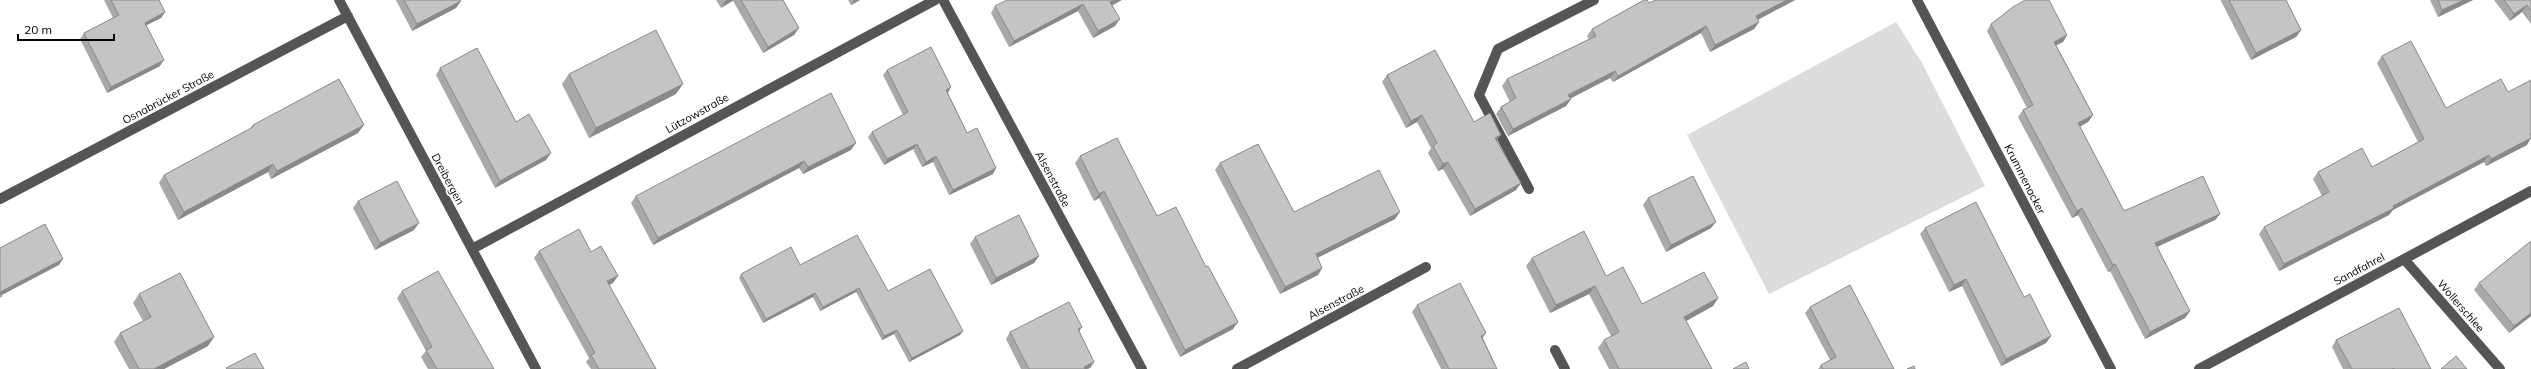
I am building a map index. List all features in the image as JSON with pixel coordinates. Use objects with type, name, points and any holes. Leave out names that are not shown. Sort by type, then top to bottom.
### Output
[{"type":"street","name":"Dreibergen","points":[[339,0],[536,369]]},
{"type":"street","name":"Lützowstraße","points":[[472,249],[935,0]]},
{"type":"street","name":"Alsenstraße","points":[[943,0],[1142,369]]},
{"type":"street","points":[[1529,189],[1479,95],[1498,49],[1594,0]]},
{"type":"street","name":"Krummenacker","points":[[1921,2],[2111,369]]},
{"type":"street","name":"Osnabrücker Straße","points":[[0,200],[348,16]]},
{"type":"street","name":"Sandfahrel","points":[[2199,369],[2531,191]]},
{"type":"street","name":"Wollerschlee","points":[[2404,259],[2500,369]]},
{"type":"street","name":"Alsenstraße","points":[[1237,369],[1426,267]]},
{"type":"street","points":[[1555,350],[1565,369]]},
{"type":"shaded area","points":[[1896,22],[1922,63],[1985,186],[1769,294],[1687,135]]},
{"type":"building","points":[[111,0],[159,0],[165,12],[145,23],[164,60],[111,87],[84,33],[119,15]]},
{"type":"building","points":[[404,0],[460,0],[461,1],[417,24]]},
{"type":"building","points":[[741,0],[783,0],[799,28],[768,47]]},
{"type":"building","points":[[1007,0],[1114,0],[1110,2],[1120,19],[1098,31],[1083,4],[1014,41],[995,6]]},
{"type":"building","points":[[1644,0],[1647,0],[1649,3],[1656,0],[1787,0],[1756,16],[1759,22],[1715,45],[1706,26],[1618,76],[1615,71],[1568,95],[1571,99],[1513,129],[1501,107],[1516,98],[1507,79],[1596,36],[1592,29]]},
{"type":"building","points":[[2025,0],[2049,0],[2067,35],[2054,42],[2093,115],[2078,123],[2124,211],[2203,176],[2220,214],[2155,243],[2190,311],[2150,332],[2115,264],[2113,265],[2082,208],[2077,211],[2023,110],[2033,105],[1991,24],[2013,7]]},
{"type":"building","points":[[2229,0],[2286,0],[2301,30],[2256,53]]},
{"type":"building","points":[[2438,0],[2464,0],[2442,10]]},
{"type":"building","points":[[2504,0],[2531,0],[2531,11],[2527,5],[2514,14]]},
{"type":"building","points":[[656,30],[683,84],[596,128],[569,74]]},
{"type":"building","points":[[2411,41],[2446,108],[2501,79],[2508,92],[2531,80],[2531,138],[2491,159],[2489,155],[2393,206],[2394,208],[2284,264],[2264,227],[2329,192],[2318,172],[2362,148],[2372,167],[2424,139],[2382,56]]},
{"type":"building","points":[[931,47],[951,87],[946,90],[967,133],[977,128],[996,168],[953,190],[936,156],[926,162],[917,144],[887,159],[872,132],[908,112],[887,70]]},
{"type":"building","points":[[477,48],[516,122],[529,114],[551,153],[500,181],[440,68]]},
{"type":"building","points":[[1435,50],[1474,122],[1490,113],[1501,135],[1495,138],[1521,183],[1475,209],[1448,162],[1443,164],[1433,146],[1437,143],[1422,115],[1411,121],[1387,75]]},
{"type":"building","points":[[339,79],[364,125],[277,171],[273,164],[184,212],[164,175]]},
{"type":"building","points":[[831,93],[856,143],[808,167],[804,161],[658,238],[636,196]]},
{"type":"building","points":[[1117,138],[1157,216],[1176,207],[1206,267],[1208,266],[1238,322],[1185,350],[1104,191],[1099,194],[1080,156]]},
{"type":"building","points":[[1258,144],[1294,212],[1379,170],[1400,212],[1316,254],[1322,268],[1285,287],[1220,163]]},
{"type":"building","points":[[1693,176],[1716,222],[1671,245],[1648,198]]},
{"type":"building","points":[[397,181],[419,223],[380,243],[358,201]]},
{"type":"building","points":[[1976,202],[2024,297],[2030,294],[2051,336],[2006,359],[1966,279],[1954,285],[1925,228]]},
{"type":"building","points":[[1019,215],[1039,256],[996,278],[975,237]]},
{"type":"building","points":[[45,224],[63,259],[0,292],[0,248]]},
{"type":"building","points":[[579,229],[591,252],[601,246],[618,276],[607,281],[656,369],[599,369],[591,355],[595,353],[539,251]]},
{"type":"building","points":[[1584,231],[1606,276],[1623,267],[1642,304],[1704,272],[1718,298],[1684,317],[1712,369],[1619,369],[1604,340],[1619,332],[1595,286],[1556,305],[1532,258]]},
{"type":"building","points":[[857,235],[888,291],[930,269],[963,331],[912,358],[897,330],[884,336],[859,288],[823,307],[815,293],[766,319],[741,274],[791,247],[800,265]]},
{"type":"building","points":[[2531,241],[2531,313],[2514,326],[2479,283]]},
{"type":"building","points":[[438,271],[494,369],[437,369],[426,350],[432,347],[402,291]]},
{"type":"building","points":[[180,273],[214,337],[154,369],[139,369],[120,333],[151,317],[139,294]]},
{"type":"building","points":[[1460,283],[1486,333],[1481,336],[1497,369],[1449,369],[1417,305]]},
{"type":"building","points":[[1850,285],[1894,369],[1823,369],[1821,365],[1836,357],[1810,307]]},
{"type":"building","points":[[1069,302],[1082,327],[1078,329],[1094,362],[1084,367],[1085,369],[1029,369],[1010,332]]},
{"type":"building","points":[[2399,308],[2431,369],[2352,369],[2336,340]]},
{"type":"building","points":[[255,353],[264,369],[226,368]]},
{"type":"building","points":[[2456,356],[2467,369],[2441,369]]},
{"type":"building","points":[[1746,362],[1749,369],[1733,369]]},
{"type":"building","points":[[1914,366],[1915,369],[1907,369]]}]
